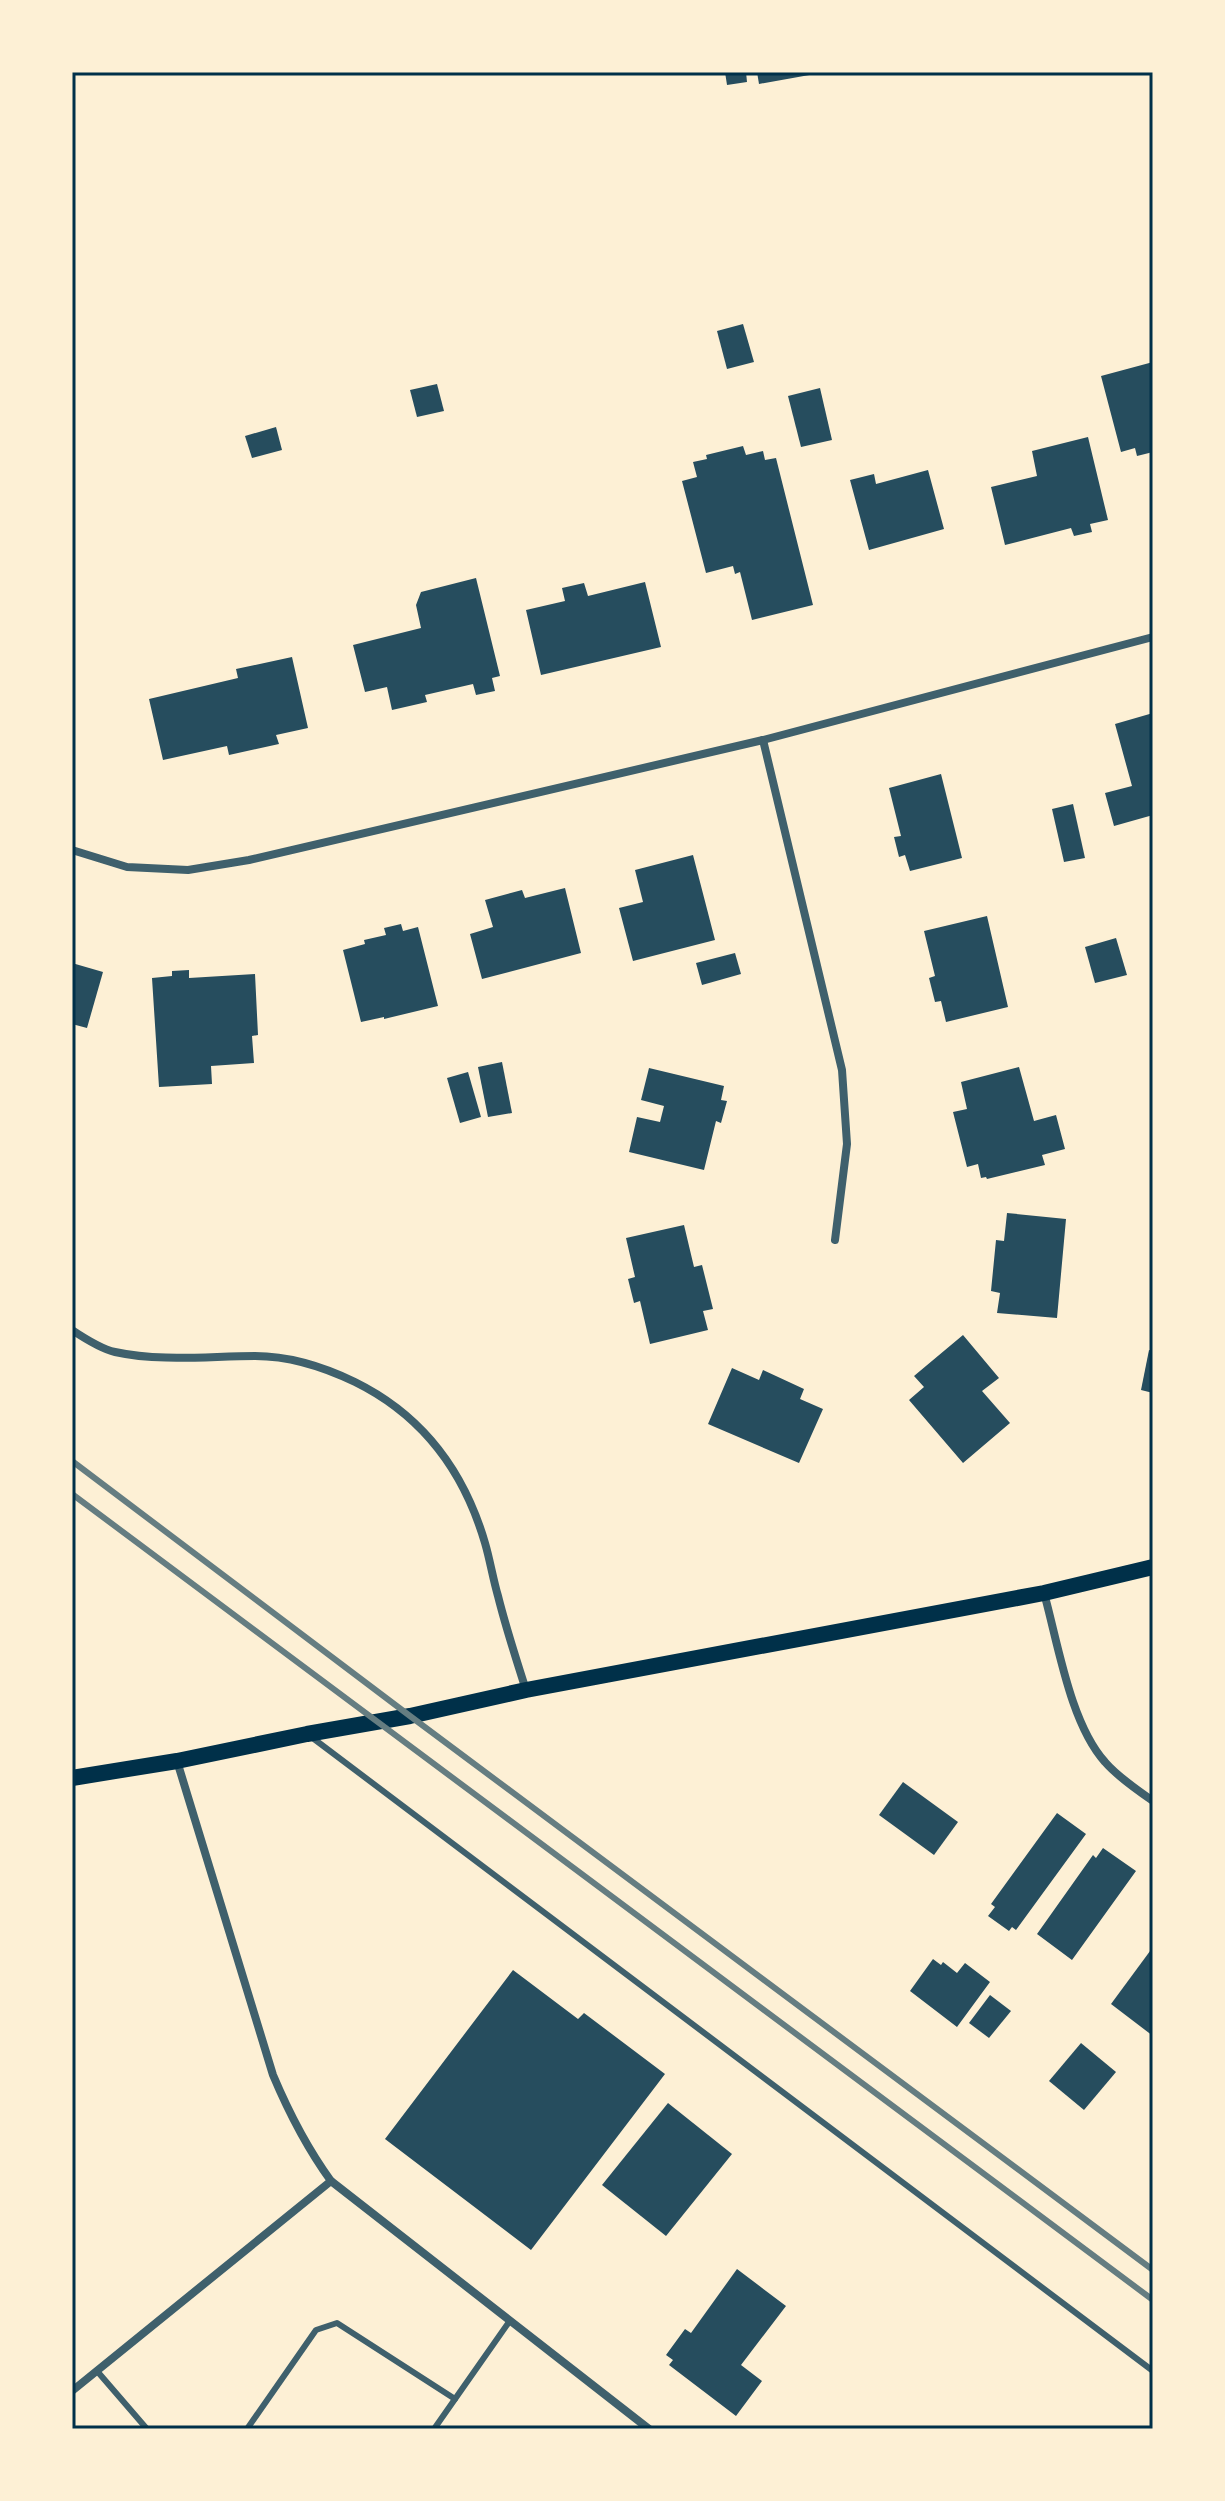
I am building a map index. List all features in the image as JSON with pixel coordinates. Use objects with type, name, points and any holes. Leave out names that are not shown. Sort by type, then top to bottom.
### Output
[{"type":"main road","points":[[72,1778],[177,1761],[526,1690],[1044,1593],[1153,1567]]},
{"type":"street","points":[[72,850],[127,867],[188,870],[249,860],[763,740],[1153,637]]},
{"type":"street","points":[[763,740],[842,1070],[847,1144],[835,1240]]},
{"type":"street","points":[[72,1330],[113,1352],[176,1358],[259,1356],[298,1360],[338,1374],[377,1393],[411,1418],[445,1458],[467,1496],[484,1541],[526,1690]]},
{"type":"street","points":[[1044,1593],[1073,1702],[1087,1734],[1105,1762],[1153,1801]]},
{"type":"street","points":[[177,1761],[273,2075],[314,2158],[331,2181],[649,2429]]},
{"type":"street","points":[[72,2391],[331,2181]]},
{"type":"lane","points":[[307,1734],[1153,2371]]},
{"type":"lane","points":[[434,2429],[509,2322]]},
{"type":"lane","points":[[247,2429],[316,2330],[337,2323],[455,2399]]},
{"type":"lane","points":[[97,2371],[147,2429]]},
{"type":"building","points":[[725,72],[746,72],[747,82],[727,85]]},
{"type":"building","points":[[757,72],[815,72],[815,74],[759,84]]},
{"type":"building","points":[[743,324],[754,362],[727,369],[717,331]]},
{"type":"building","points":[[1153,362],[1153,452],[1137,456],[1135,448],[1121,452],[1101,376]]},
{"type":"building","points":[[437,384],[444,411],[417,417],[410,390]]},
{"type":"building","points":[[820,388],[832,440],[801,447],[788,396]]},
{"type":"building","points":[[276,427],[282,450],[252,458],[245,436]]},
{"type":"building","points":[[1088,437],[1108,520],[1090,524],[1092,532],[1074,536],[1071,528],[1005,545],[991,487],[1037,476],[1032,451]]},
{"type":"building","points":[[743,446],[746,455],[763,451],[765,460],[776,458],[813,605],[752,620],[740,572],[735,574],[733,566],[706,573],[682,481],[697,477],[693,462],[707,459],[706,455]]},
{"type":"building","points":[[928,470],[944,529],[869,550],[850,480],[874,474],[876,484]]},
{"type":"building","points":[[476,578],[500,676],[492,678],[495,691],[476,695],[473,684],[425,695],[427,702],[392,710],[387,687],[365,692],[353,645],[421,628],[416,605],[421,592]]},
{"type":"building","points":[[645,582],[661,647],[541,675],[526,610],[565,601],[562,588],[584,583],[588,596]]},
{"type":"building","points":[[292,657],[308,728],[276,735],[279,744],[229,755],[227,746],[163,760],[149,699],[238,678],[236,669]]},
{"type":"building","points":[[1153,713],[1153,815],[1114,826],[1105,793],[1132,786],[1115,724]]},
{"type":"building","points":[[941,774],[962,858],[910,871],[905,855],[899,857],[894,837],[901,836],[889,788]]},
{"type":"building","points":[[1073,804],[1085,858],[1064,862],[1052,809]]},
{"type":"building","points":[[693,855],[715,940],[633,961],[619,908],[643,902],[635,870]]},
{"type":"building","points":[[565,888],[581,953],[482,979],[470,934],[493,927],[485,900],[522,890],[525,898]]},
{"type":"building","points":[[987,916],[1008,1007],[946,1022],[941,1001],[935,1002],[929,978],[935,976],[924,931]]},
{"type":"building","points":[[401,924],[403,931],[418,927],[438,1006],[361,1022],[343,950],[365,944],[364,940],[386,935],[384,928]]},
{"type":"building","points":[[1116,938],[1127,975],[1095,983],[1085,947]]},
{"type":"building","points":[[735,953],[741,974],[702,985],[696,963]]},
{"type":"building","points":[[72,963],[103,972],[87,1028],[72,1024]]},
{"type":"building","points":[[189,970],[189,978],[255,974],[258,1035],[252,1036],[254,1063],[211,1066],[212,1084],[159,1087],[152,978],[172,976],[172,971]]},
{"type":"building","points":[[502,1062],[512,1113],[488,1117],[478,1067]]},
{"type":"building","points":[[1019,1067],[1034,1121],[1056,1115],[1065,1149],[1042,1155],[1045,1165],[981,1178],[978,1164],[967,1167],[953,1112],[967,1109],[961,1082]]},
{"type":"building","points":[[649,1068],[724,1086],[721,1100],[727,1101],[721,1123],[716,1121],[704,1170],[629,1152],[637,1117],[660,1122],[664,1106],[641,1100]]},
{"type":"building","points":[[468,1072],[481,1117],[460,1123],[447,1078]]},
{"type":"building","points":[[1007,1213],[1066,1219],[1057,1318],[997,1313],[1000,1293],[991,1291],[996,1240],[1004,1241]]},
{"type":"building","points":[[684,1225],[694,1267],[702,1265],[713,1309],[703,1311],[708,1330],[650,1344],[640,1301],[634,1303],[628,1279],[635,1277],[626,1238]]},
{"type":"building","points":[[963,1335],[999,1378],[982,1391],[1010,1423],[963,1463],[909,1400],[924,1387],[914,1376]]},
{"type":"building","points":[[1149,1350],[1153,1351],[1153,1393],[1141,1390]]},
{"type":"building","points":[[732,1368],[759,1380],[763,1370],[804,1389],[800,1399],[823,1409],[799,1463],[708,1424]]},
{"type":"building","points":[[903,1782],[958,1822],[934,1855],[879,1815]]},
{"type":"building","points":[[1057,1813],[1086,1834],[1016,1930],[1012,1927],[1009,1931],[988,1916],[995,1907],[991,1904]]},
{"type":"building","points":[[1103,1848],[1136,1871],[1072,1960],[1037,1934],[1093,1855],[1096,1858]]},
{"type":"building","points":[[1153,1947],[1153,2036],[1111,2004]]},
{"type":"building","points":[[933,1959],[941,1965],[943,1962],[957,1973],[965,1963],[990,1982],[957,2027],[910,1991]]},
{"type":"building","points":[[513,1970],[578,2019],[584,2013],[665,2074],[531,2250],[385,2139]]},
{"type":"building","points":[[990,1995],[1011,2011],[989,2038],[969,2023]]},
{"type":"building","points":[[1081,2043],[1116,2072],[1084,2110],[1049,2081]]},
{"type":"building","points":[[668,2103],[732,2154],[666,2236],[602,2185]]},
{"type":"building","points":[[737,2269],[786,2306],[741,2365],[762,2381],[736,2416],[669,2365],[673,2360],[666,2355],[685,2329],[691,2333]]},
{"type":"railway","points":[[72,1461],[1153,2270]]},
{"type":"railway","points":[[72,1494],[1153,2300]]}]
